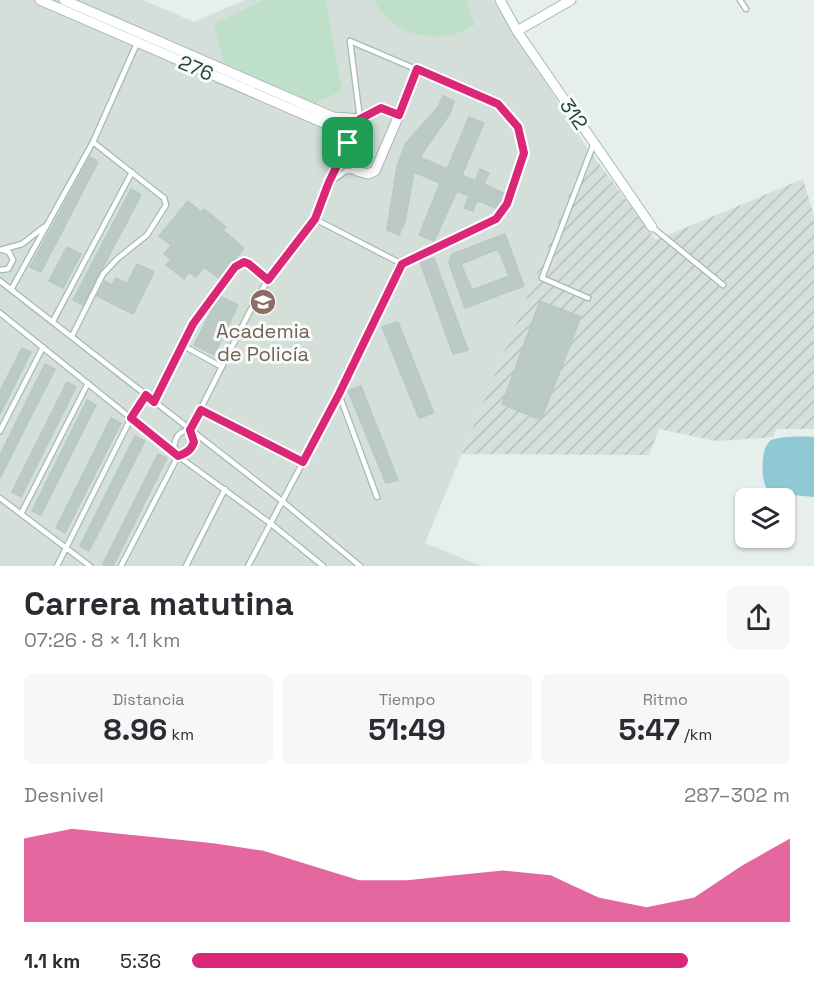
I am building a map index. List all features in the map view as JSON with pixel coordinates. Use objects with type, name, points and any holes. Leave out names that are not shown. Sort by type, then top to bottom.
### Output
[{"type":"street","name":"276","points":[[40,0],[333,117],[360,119]]},
{"type":"street","name":"276","points":[[64,0],[140,38],[326,124],[348,143]]},
{"type":"street","name":"312","points":[[500,0],[517,31],[651,227]]},
{"type":"street","points":[[517,31],[571,0]]},
{"type":"street","points":[[381,108],[399,115],[375,171],[368,174],[357,171],[348,143],[360,119],[381,108]]},
{"type":"lane","points":[[740,0],[746,9]]},
{"type":"lane","points":[[12,288],[93,142],[140,38]]},
{"type":"lane","points":[[248,566],[339,394],[402,264],[496,219],[507,204],[524,153],[518,127],[498,104],[350,42],[360,119]]},
{"type":"lane","points":[[399,115],[417,69]]},
{"type":"lane","points":[[72,336],[103,274],[117,259],[147,235],[166,205],[164,198],[93,142]]},
{"type":"lane","points":[[121,566],[178,456],[191,448],[194,442],[190,430],[268,280],[315,219],[329,182],[348,143]]},
{"type":"lane","points":[[588,298],[542,278],[594,143]]},
{"type":"lane","points":[[329,182],[345,171],[357,171]]},
{"type":"lane","points":[[53,321],[132,172]]},
{"type":"lane","points":[[315,219],[402,264]]},
{"type":"lane","points":[[0,270],[8,269],[13,260],[9,252],[0,250],[22,244],[47,225]]},
{"type":"lane","points":[[651,227],[723,285]]},
{"type":"lane","points":[[154,402],[202,310],[235,267],[244,262],[268,280]]},
{"type":"lane","points":[[0,281],[12,288],[282,501],[360,566]]},
{"type":"lane","points":[[0,313],[178,456],[270,523],[323,566]]},
{"type":"lane","points":[[182,345],[222,367]]},
{"type":"lane","points":[[0,431],[43,347]]},
{"type":"lane","points":[[21,514],[88,383]]},
{"type":"lane","points":[[339,394],[377,497]]},
{"type":"lane","points":[[57,566],[131,418],[146,395]]},
{"type":"lane","points":[[201,410],[303,462]]},
{"type":"lane","points":[[178,456],[174,446],[177,436],[184,430],[190,430]]},
{"type":"lane","points":[[186,566],[225,489]]},
{"type":"lane","points":[[0,498],[90,566]]},
{"type":"lane","points":[[311,566],[315,559]]},
{"type":"shaded area","name":"Academia de Policía","points":[[0,0],[143,0],[194,22],[244,0],[493,0],[588,149],[425,543],[482,566],[0,566]]},
{"type":"shaded area","points":[[588,149],[656,240],[803,179],[814,216],[814,429],[776,429],[773,437],[716,441],[659,429],[649,455],[462,454]]},
{"type":"green space","points":[[264,0],[326,0],[342,91],[314,103],[224,63],[214,24]]},
{"type":"green space","points":[[374,0],[466,0],[475,25],[453,35],[430,37],[418,35],[397,26],[388,19]]},
{"type":"water","points":[[799,436],[814,437],[814,497],[795,495],[795,488],[766,488],[765,486],[763,468],[765,448],[768,443],[771,440]]},
{"type":"building","points":[[443,96],[454,101],[451,112],[420,157],[447,169],[469,117],[484,123],[462,175],[475,181],[480,169],[489,173],[484,184],[506,194],[498,209],[477,200],[473,211],[464,208],[469,196],[457,191],[434,241],[419,235],[440,183],[414,172],[405,222],[399,235],[387,230],[397,166],[406,143],[438,107]]},
{"type":"building","points":[[90,157],[98,162],[41,272],[30,267]]},
{"type":"building","points":[[131,189],[141,195],[83,305],[73,300]]},
{"type":"building","points":[[188,201],[201,212],[204,209],[226,227],[223,230],[244,248],[220,279],[204,267],[196,277],[189,272],[184,279],[166,265],[171,259],[164,254],[171,245],[159,236]]},
{"type":"building","points":[[505,234],[524,286],[465,308],[449,263],[452,254]],"holes":[[[498,249],[509,276],[472,290],[461,264]]]},
{"type":"building","points":[[67,247],[81,254],[63,288],[49,281]]},
{"type":"building","points":[[434,258],[468,350],[453,354],[420,262]]},
{"type":"building","points":[[137,264],[154,272],[133,314],[97,296],[105,281],[112,285],[116,278],[127,284]]},
{"type":"building","points":[[219,296],[238,305],[214,355],[194,345]]},
{"type":"building","points":[[540,301],[581,317],[541,420],[502,404]]},
{"type":"building","points":[[398,322],[434,413],[419,418],[382,327]]},
{"type":"building","points":[[22,348],[31,352],[0,414],[0,391]]},
{"type":"building","points":[[45,364],[55,369],[0,478],[0,455]]},
{"type":"building","points":[[67,382],[76,387],[21,497],[12,492]]},
{"type":"building","points":[[361,386],[398,480],[386,483],[348,391]]},
{"type":"building","points":[[87,400],[96,405],[41,515],[32,511]]},
{"type":"building","points":[[111,418],[121,423],[65,533],[56,528]]},
{"type":"building","points":[[135,436],[145,441],[89,551],[80,546]]},
{"type":"building","points":[[158,454],[167,458],[113,566],[107,566],[103,564]]},
{"type":"place","name":"Academia de Policía","points":[[263,302]]},
{"type":"route","points":[[417,69],[498,104],[518,127],[524,153],[507,204],[496,219],[402,264],[303,462],[201,410],[190,430],[194,436],[191,448],[178,456],[131,418],[146,395],[154,402],[193,324],[235,267],[244,262],[268,280],[315,219],[329,182],[348,143],[360,119],[381,108],[399,115],[417,69]]}]
